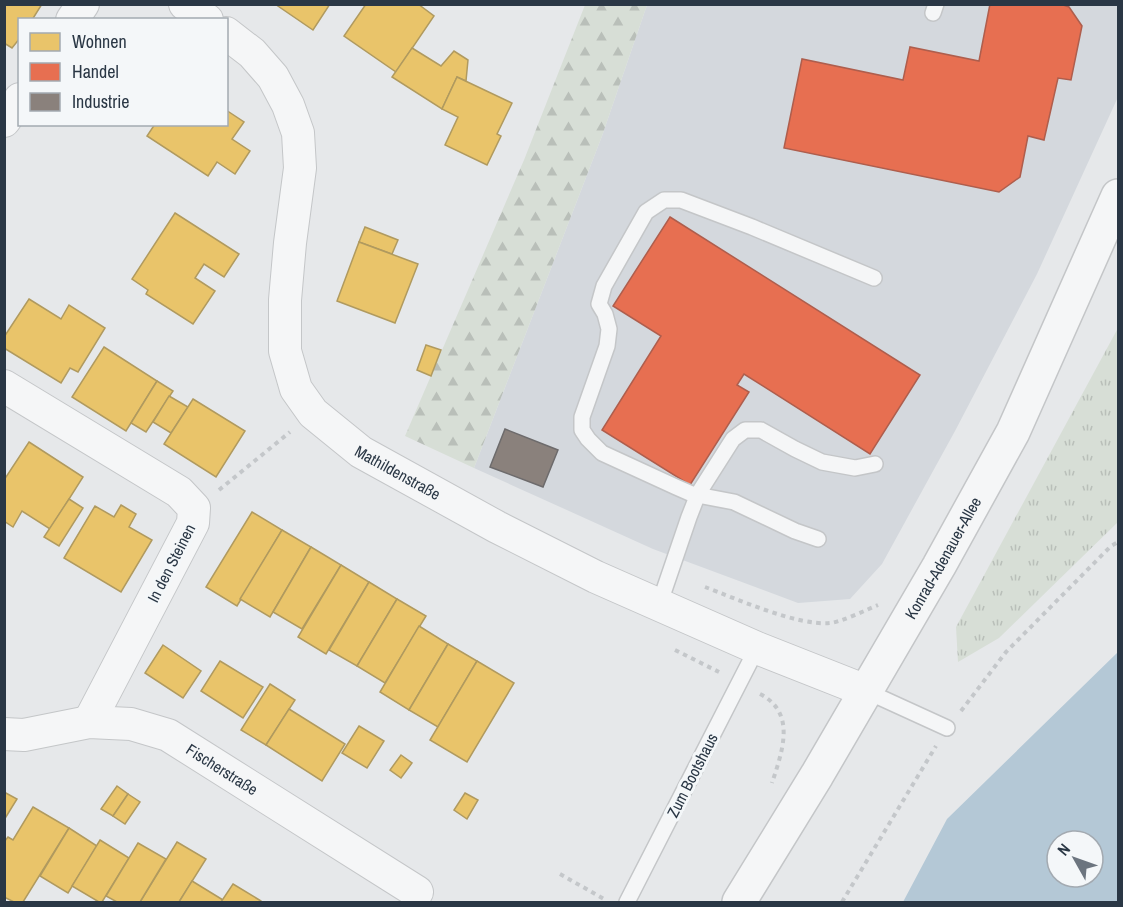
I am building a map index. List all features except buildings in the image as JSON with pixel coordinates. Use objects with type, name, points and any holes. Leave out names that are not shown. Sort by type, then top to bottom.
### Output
[{"type":"street","points":[[73,18],[83,4]]},
{"type":"street","points":[[185,4],[204,18]]},
{"type":"street","name":"Mathildenstraße","points":[[228,35],[252,53],[273,77],[288,105],[298,133],[300,168],[285,300],[285,351],[296,389],[312,413],[361,452],[497,527],[596,577],[758,648],[866,691]]},
{"type":"street","points":[[4,121],[18,102]]},
{"type":"street","name":"Konrad-Adenauer-Allee","points":[[739,903],[939,566],[1013,432],[1119,196]]},
{"type":"street","name":"In den Steinen","points":[[4,386],[179,492],[194,508],[193,523],[89,722]]},
{"type":"street","name":"Fischerstraße","points":[[4,734],[24,735],[89,722],[131,724],[168,735],[417,892]]},
{"type":"lane","points":[[818,538],[795,531],[734,501],[692,494],[602,453],[588,439],[582,430],[582,417],[607,346],[609,329],[599,304],[604,286],[646,212],[664,200],[681,200],[874,278]]},
{"type":"lane","points":[[667,608],[688,517],[698,494],[734,439],[745,430],[760,430],[822,462],[855,468],[875,464]]},
{"type":"lane","name":"Zum Bootshaus","points":[[627,903],[758,648]]},
{"type":"lane","points":[[866,691],[947,728]]},
{"type":"path","points":[[194,508],[216,493],[312,413]]},
{"type":"path","points":[[842,903],[947,728],[1006,652],[1111,546],[1119,542]]},
{"type":"path","points":[[670,647],[769,698],[781,715],[785,732],[780,758],[769,791]]},
{"type":"path","points":[[560,874],[609,903]]},
{"type":"shaded area","points":[[647,5],[1118,5],[1118,97],[1037,274],[955,431],[882,564],[850,599],[798,603],[653,549],[474,468],[602,136]]},
{"type":"green space","points":[[585,5],[647,5],[602,136],[474,468],[405,436],[524,160]]},
{"type":"green space","points":[[1118,328],[1118,522],[999,638],[958,662],[956,627]]},
{"type":"water","points":[[1118,652],[1118,902],[903,902],[947,819]]}]
